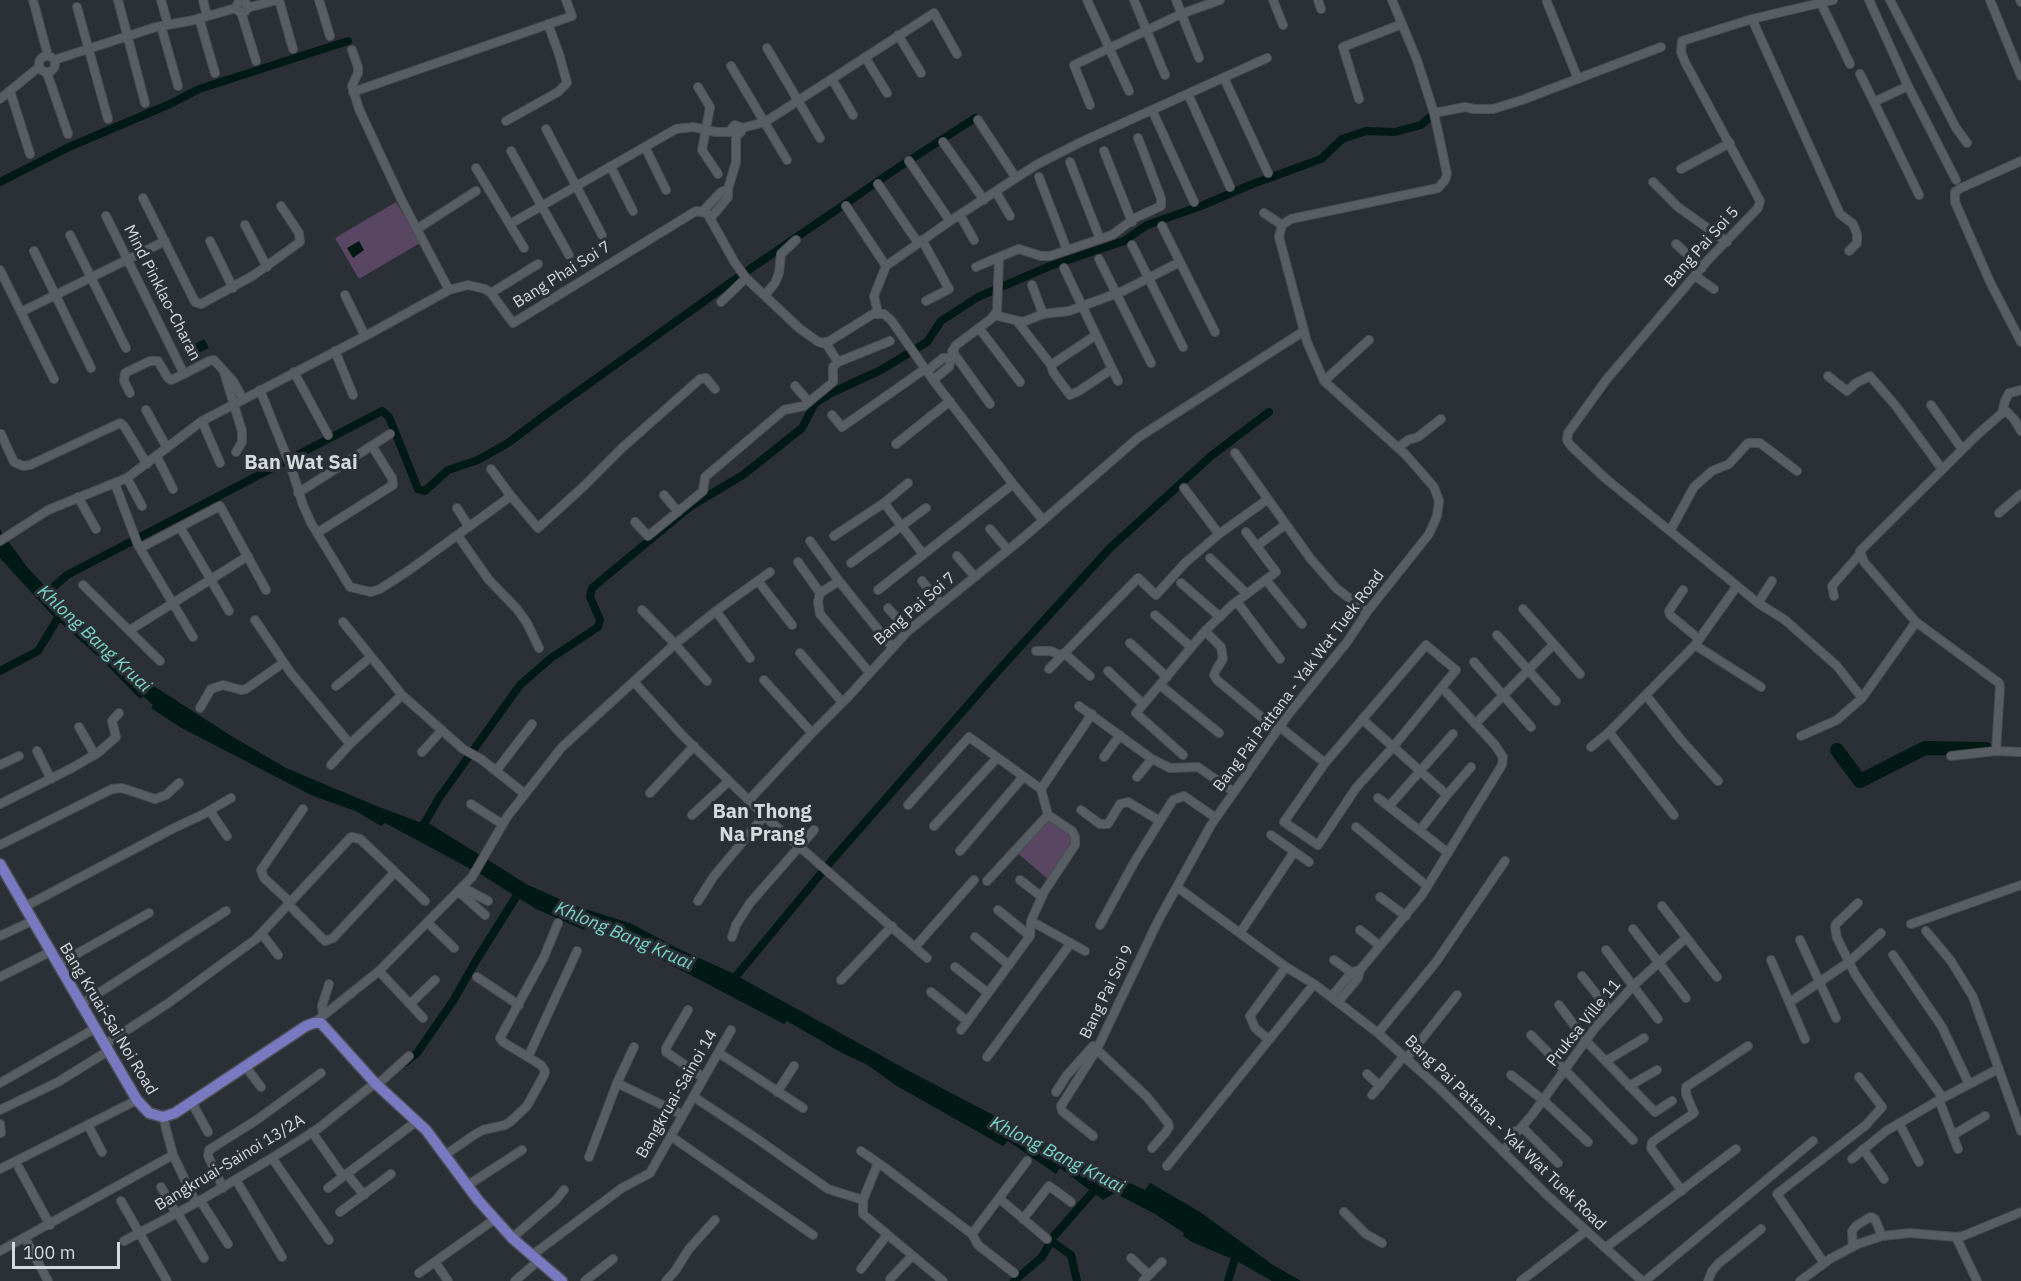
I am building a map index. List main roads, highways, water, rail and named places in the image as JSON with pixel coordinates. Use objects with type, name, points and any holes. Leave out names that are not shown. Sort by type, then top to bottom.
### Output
[{"type":"main road","name":"Bang Kruai-Sai Noi Road","points":[[1,869],[137,1100],[149,1113],[163,1117],[192,1102],[319,1019],[376,1084],[426,1130],[512,1238],[556,1279]]},
{"type":"water","points":[[359,241],[364,250],[353,258],[347,248]]},
{"type":"water","points":[[204,339],[209,348],[192,356],[188,348]]},
{"type":"water","name":"Khlong Bang Kruai","points":[[0,530],[27,567],[58,600],[138,676],[286,768],[374,805],[430,824],[528,885],[573,905],[632,924],[730,972],[909,1071],[1081,1161],[1145,1190],[1150,1183],[1200,1212],[1273,1265],[1301,1281],[1272,1281],[1235,1260],[1192,1242],[1183,1236],[1184,1233],[1155,1214],[1115,1193],[1103,1200],[1060,1168],[1056,1174],[1008,1141],[1003,1146],[897,1086],[866,1064],[842,1053],[787,1021],[784,1024],[656,957],[586,924],[584,930],[536,909],[482,875],[385,823],[381,826],[356,811],[313,796],[180,727],[151,708],[153,705],[143,696],[140,699],[101,659],[54,617],[0,558]]},
{"type":"waterway","points":[[0,182],[69,147],[170,104],[199,89],[348,41]]},
{"type":"waterway","points":[[420,831],[439,798],[520,685],[551,658],[598,627],[600,620],[590,597],[592,588],[691,506],[743,475],[802,428],[815,403],[881,370],[927,342],[941,321],[978,297],[1050,266],[1124,241],[1147,225],[1321,159],[1342,139],[1366,131],[1395,132],[1421,125],[1430,117]]},
{"type":"waterway","name":"Khlong Bang Kruai","points":[[43,596],[67,575],[382,411],[389,417],[418,489],[425,491],[448,470],[478,460],[508,443],[734,280],[975,118]]},
{"type":"waterway","points":[[732,981],[833,859],[997,672],[1110,548],[1211,456],[1269,412]]},
{"type":"waterway","name":"Khlong Bang Kruai","points":[[0,671],[38,651],[61,613]]},
{"type":"waterway","points":[[1837,750],[1860,781],[1925,748],[1986,749]]},
{"type":"waterway","points":[[406,1062],[417,1053],[453,1001],[521,889]]},
{"type":"waterway","name":"Khlong Bang Kruai","points":[[1014,1281],[1042,1257],[1054,1236],[1099,1185]]},
{"type":"waterway","points":[[1051,1241],[1071,1255],[1077,1281]]},
{"type":"waterway","points":[[1228,1281],[1237,1252]]},
{"type":"district","name":"Ban Wat Sai","points":[[301,463]]},
{"type":"district","name":"Ban Thong Na Prang","points":[[762,824]]}]
